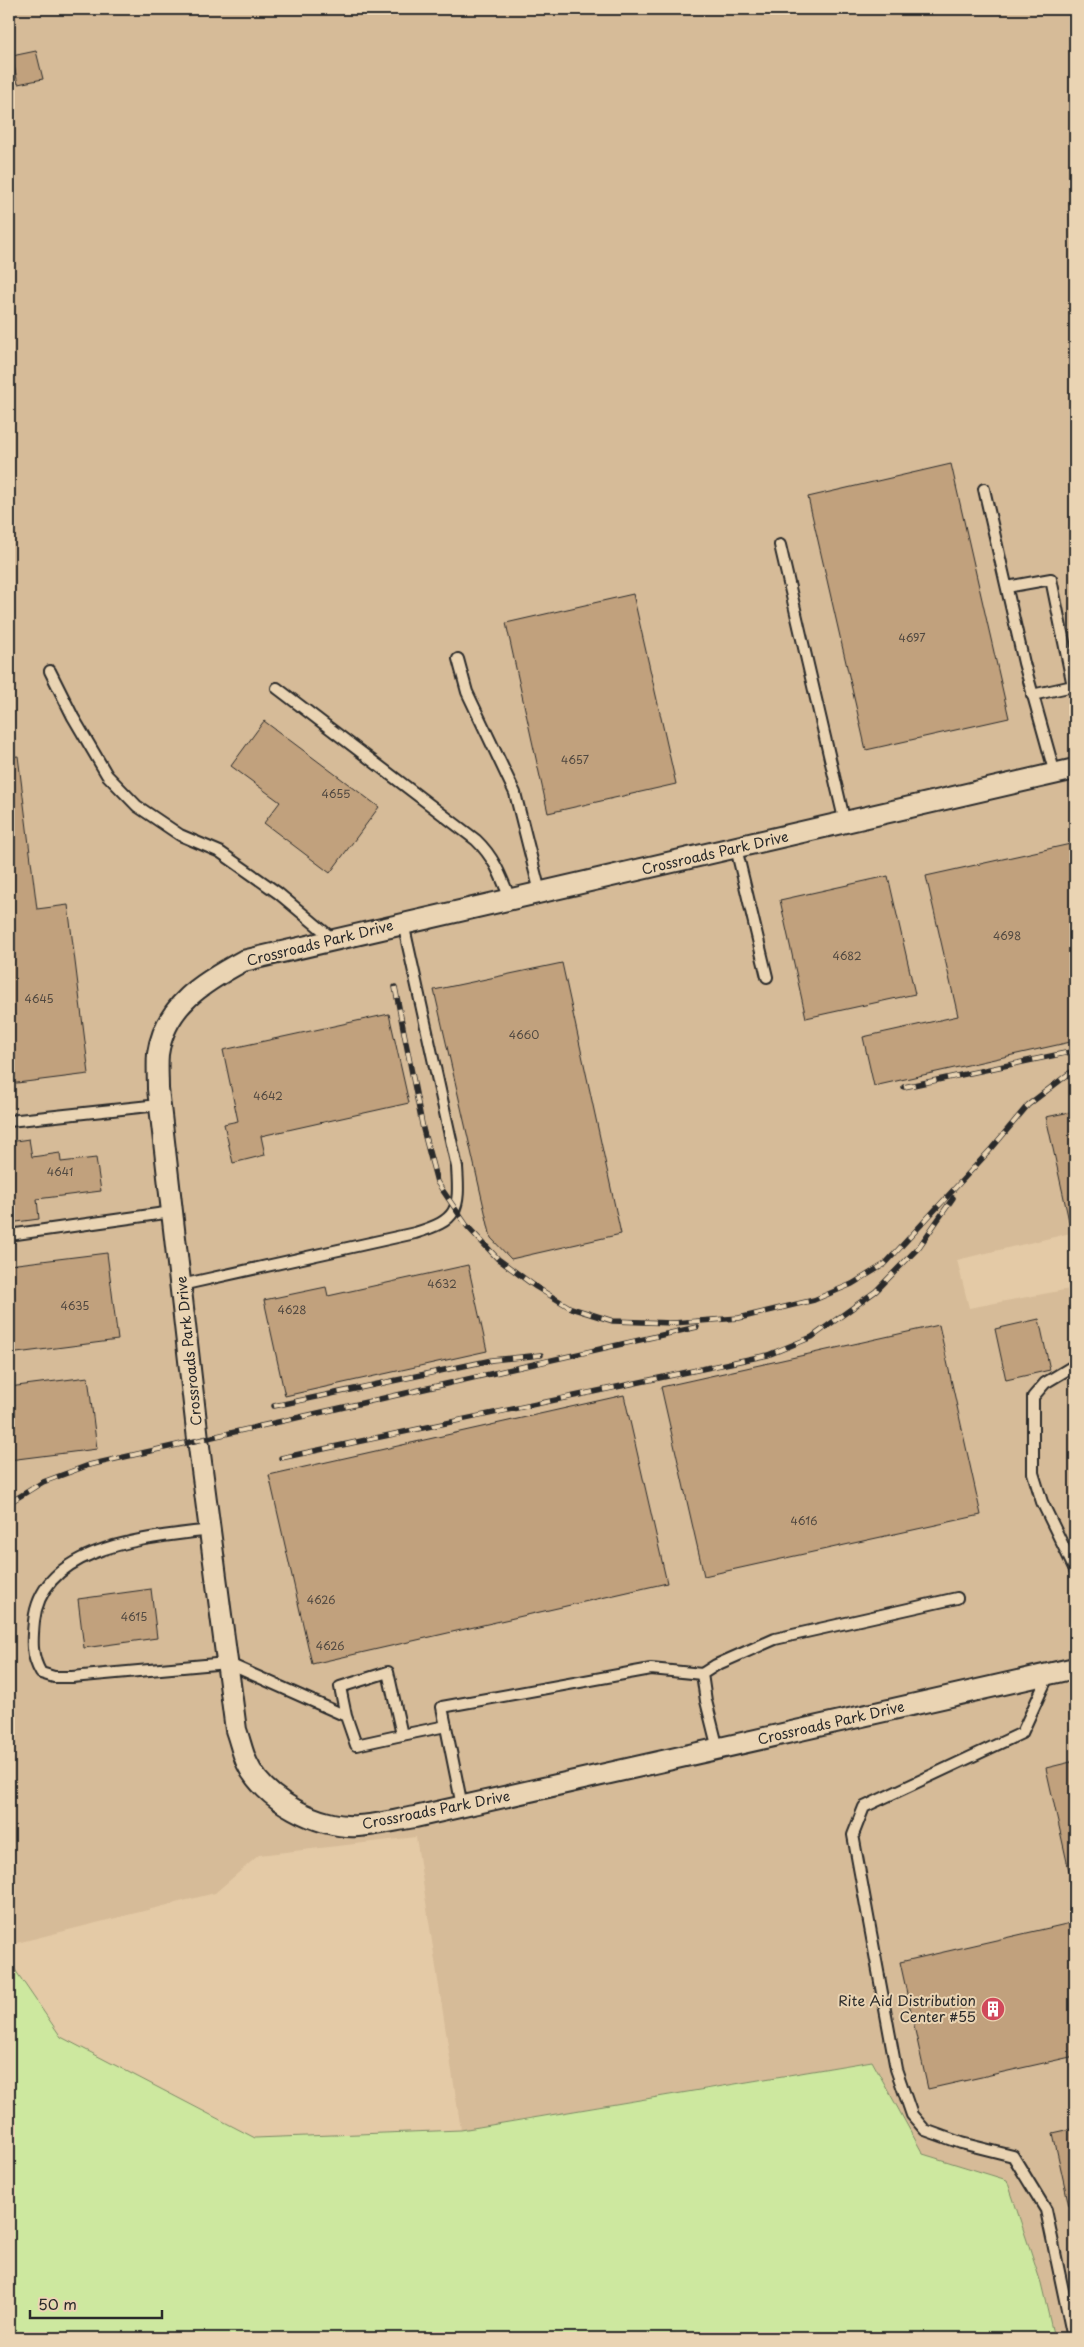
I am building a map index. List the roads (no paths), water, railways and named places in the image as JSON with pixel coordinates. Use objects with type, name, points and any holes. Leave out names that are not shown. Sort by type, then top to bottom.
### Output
[{"type":"street","name":"Crossroads Park Drive","points":[[1075,769],[244,961],[208,980],[185,998],[168,1022],[158,1054],[159,1105],[236,1730],[247,1764],[260,1783],[296,1811],[326,1824],[357,1826],[415,1817],[1075,1668]]},
{"type":"lane","points":[[984,489],[1032,695],[1055,774]]},
{"type":"lane","points":[[780,545],[845,823]]},
{"type":"lane","points":[[1007,588],[1051,579],[1074,686],[1032,695]]},
{"type":"lane","points":[[458,659],[467,692],[515,793],[540,892]]},
{"type":"lane","points":[[50,670],[73,717],[107,775],[137,806],[180,835],[220,852],[278,893],[333,939]]},
{"type":"lane","points":[[277,688],[476,840],[489,852],[499,870],[510,899]]},
{"type":"lane","points":[[736,848],[767,977]]},
{"type":"lane","points":[[181,1285],[415,1233],[434,1227],[450,1217],[456,1210],[458,1193],[457,1167],[403,923]]},
{"type":"lane","points":[[9,1121],[159,1105]]},
{"type":"lane","points":[[9,1235],[172,1212]]},
{"type":"lane","points":[[1075,1365],[1045,1383],[1033,1397],[1033,1473],[1042,1502],[1075,1570]]},
{"type":"lane","points":[[210,1530],[143,1539],[73,1561],[50,1580],[35,1612],[32,1633],[34,1660],[41,1673],[54,1677],[72,1678],[227,1663],[346,1716]]},
{"type":"lane","points":[[462,1806],[442,1708],[465,1702],[651,1669],[702,1674],[716,1665],[775,1639],[957,1598]]},
{"type":"lane","points":[[402,1735],[388,1672],[340,1687],[346,1716],[356,1745],[446,1726]]},
{"type":"lane","points":[[702,1674],[706,1701],[718,1749]]},
{"type":"lane","points":[[1050,1674],[1022,1733],[864,1807],[853,1835],[896,2069],[912,2115],[925,2130],[961,2143],[1013,2156],[1046,2210],[1073,2338]]},
{"type":"railway","points":[[395,987],[423,1129],[437,1182],[467,1226],[498,1259],[536,1287],[571,1308],[613,1321],[673,1323],[739,1318],[814,1300],[852,1284],[885,1264],[992,1148],[1028,1105],[1075,1069]]},
{"type":"railway","points":[[904,1087],[1075,1051]]},
{"type":"railway","points":[[281,1458],[768,1355],[812,1337],[876,1291],[919,1247],[953,1198]]},
{"type":"railway","points":[[9,1503],[43,1482],[89,1465],[697,1327]]},
{"type":"railway","points":[[274,1406],[492,1360],[541,1355]]},
{"type":"place","name":"Rite Aid Distribution Center #55","points":[[993,2009]]}]
